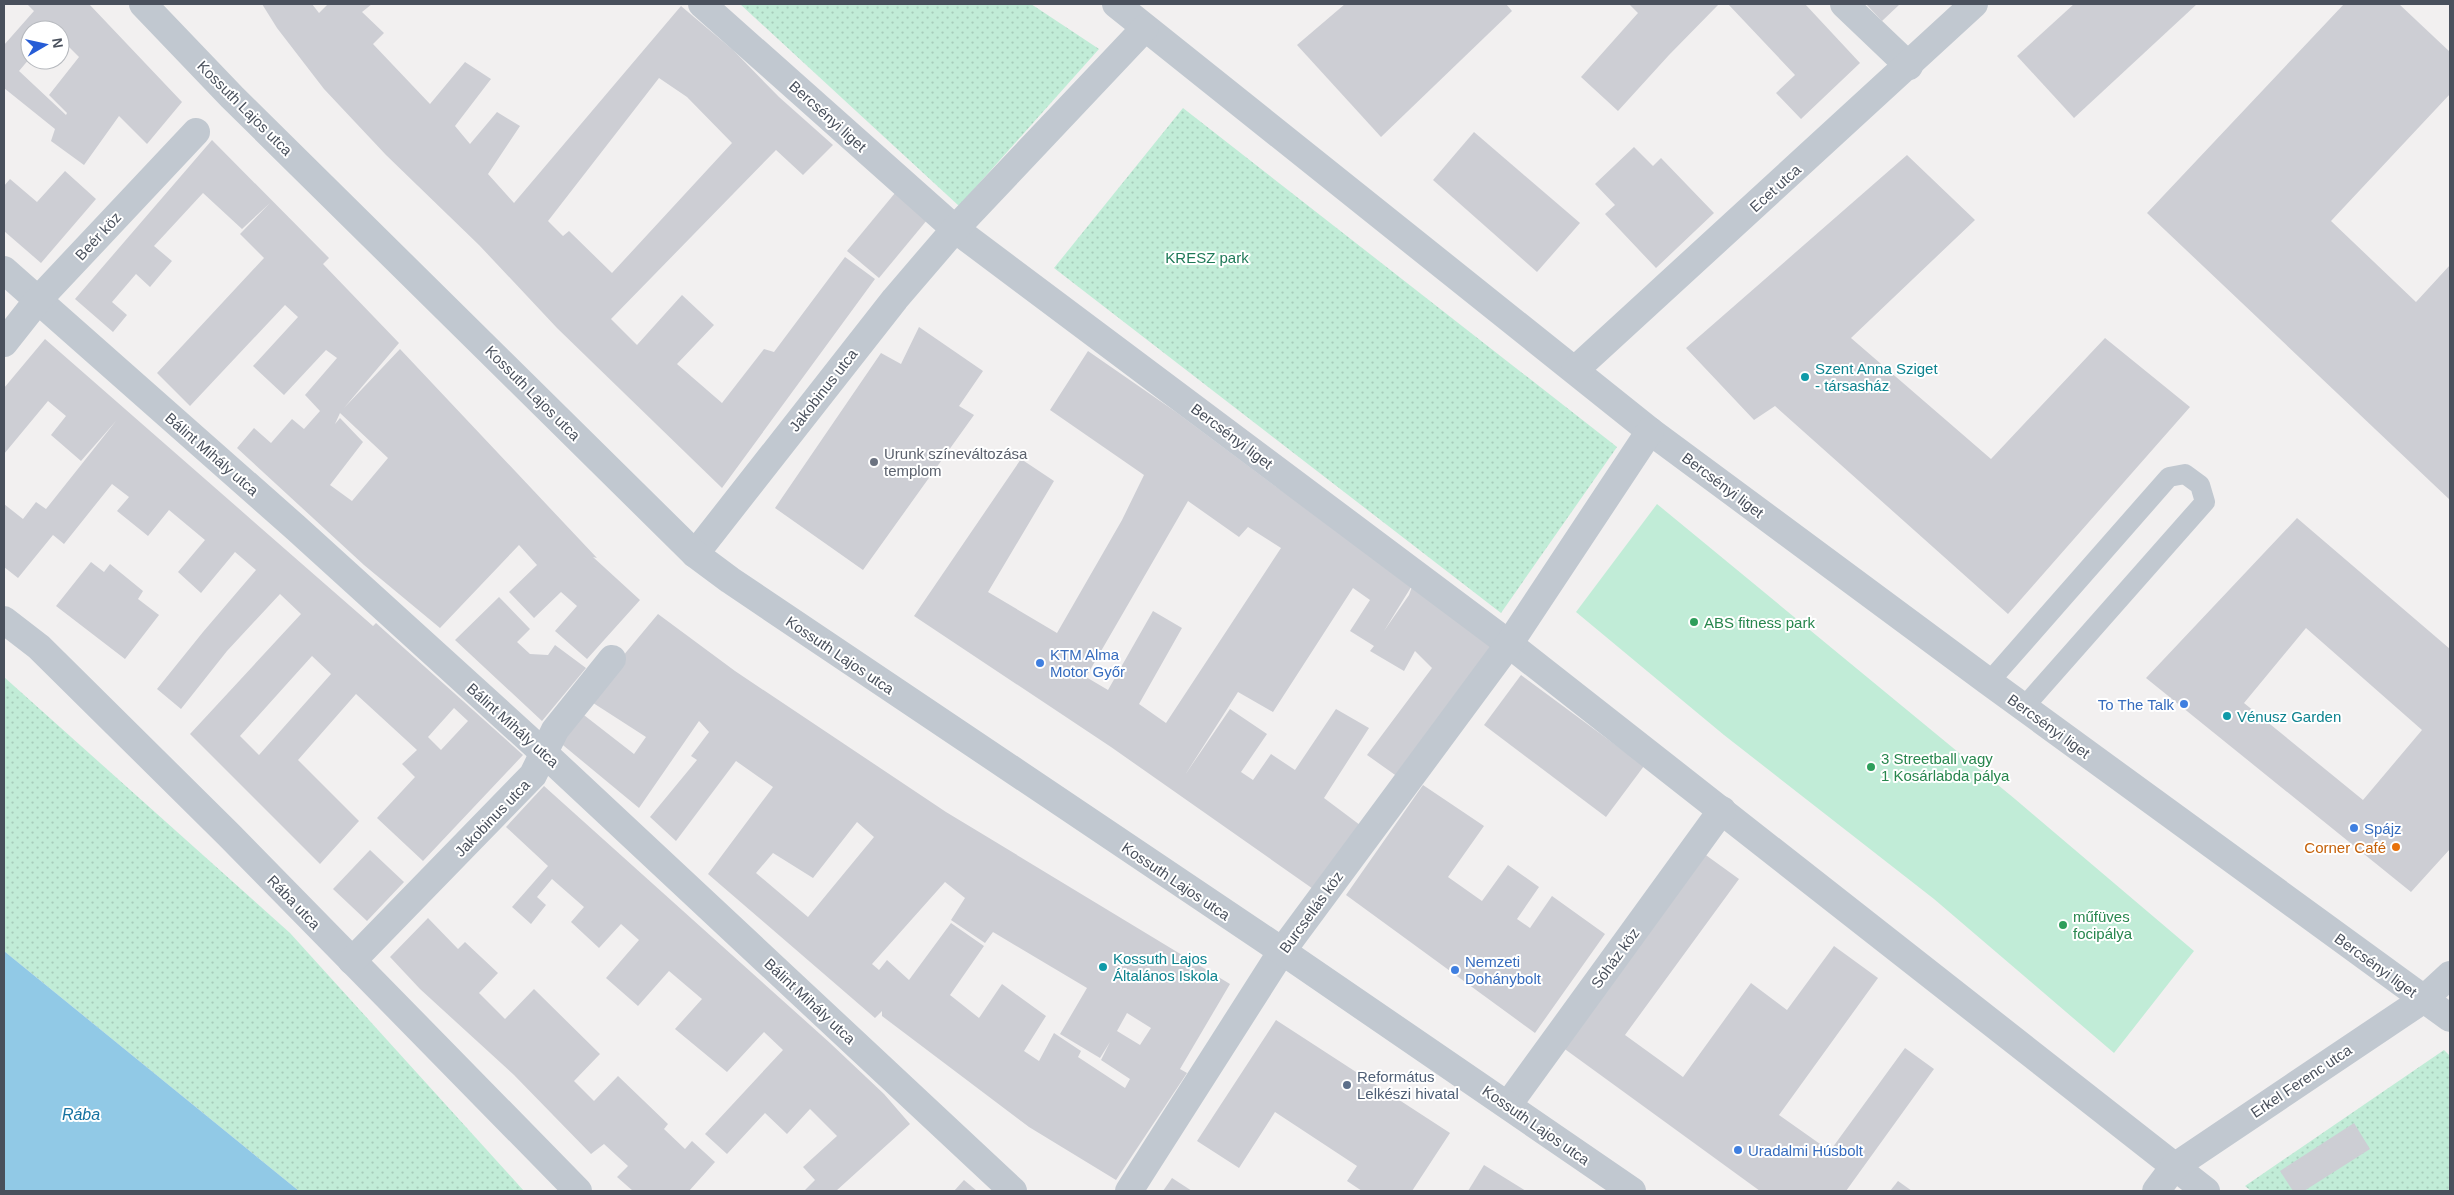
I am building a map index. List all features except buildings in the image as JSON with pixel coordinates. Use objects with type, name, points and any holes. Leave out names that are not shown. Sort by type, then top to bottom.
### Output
[{"type":"street","name":"Kossuth Lajos utca","points":[[143,4],[232,97],[695,554],[730,580],[1282,951],[1632,1191]]},
{"type":"street","name":"Bercsényi liget","points":[[702,4],[954,229],[1509,644],[2206,1191]]},
{"type":"street","name":"Bercsényi liget","points":[[1116,4],[1650,431],[2024,708],[2450,1018]]},
{"type":"street","points":[[1844,4],[1909,66]]},
{"type":"street","name":"Ecet utca","points":[[1574,370],[1909,66],[1974,4]]},
{"type":"street","points":[[954,229],[1145,28]]},
{"type":"street","name":"Beér köz","points":[[4,343],[38,300],[196,132]]},
{"type":"street","name":"Jakobinus utca","points":[[695,554],[889,307],[954,229]]},
{"type":"street","name":"Bálint Mihály utca","points":[[4,270],[288,520],[545,754],[1013,1191]]},
{"type":"street","points":[[1509,644],[1650,431]]},
{"type":"street","name":"Rába utca","points":[[4,620],[38,647],[229,835],[578,1191]]},
{"type":"street","name":"Burcsellás köz","points":[[1129,1191],[1282,951],[1509,644]]},
{"type":"street","name":"Jakobinus utca","points":[[352,961],[534,775],[555,730],[612,659]]},
{"type":"street","name":"Sóház köz","points":[[1508,1105],[1722,810]]},
{"type":"street","name":"Erkel Ferenc utca","points":[[2156,1191],[2174,1167],[2424,1000],[2450,975]]},
{"type":"lane","points":[[1989,682],[2169,477],[2185,474],[2200,485],[2205,502],[2024,708]]},
{"type":"green space","points":[[740,4],[1031,4],[1099,49],[959,206]]},
{"type":"green space","name":"KRESZ park","points":[[1183,108],[1617,447],[1501,613],[1054,268]]},
{"type":"green space","points":[[1657,504],[2015,799],[2194,951],[2114,1053],[1934,899],[1724,735],[1576,612]]},
{"type":"green space","points":[[4,677],[290,933],[524,1191],[299,1191],[4,951]]},
{"type":"green space","points":[[2444,1050],[2450,1056],[2450,1191],[2251,1191],[2245,1186]]},
{"type":"water","name":"Rába","points":[[4,951],[299,1191],[4,1191]]},
{"type":"place","name":"Szent Anna Sziget - társasház","points":[[1805,377]]},
{"type":"place","name":"Urunk színeváltozása templom","points":[[874,462]]},
{"type":"place","name":"ABS fitness park","points":[[1694,622]]},
{"type":"place","name":"KTM Alma Motor Győr","points":[[1040,663]]},
{"type":"place","name":"To The Talk","points":[[2184,704]]},
{"type":"place","name":"Vénusz Garden","points":[[2227,716]]},
{"type":"place","name":"3 Streetball vagy 1 Kosárlabda pálya","points":[[1871,767]]},
{"type":"place","name":"Spájz","points":[[2354,828]]},
{"type":"place","name":"Corner Café","points":[[2396,847]]},
{"type":"place","name":"műfüves focipálya","points":[[2063,925]]},
{"type":"place","name":"Kossuth Lajos Általános Iskola","points":[[1103,967]]},
{"type":"place","name":"Nemzeti Dohánybolt","points":[[1455,970]]},
{"type":"place","name":"Református Lelkészi hivatal","points":[[1347,1085]]},
{"type":"place","name":"Uradalmi Húsbolt","points":[[1738,1150]]}]
